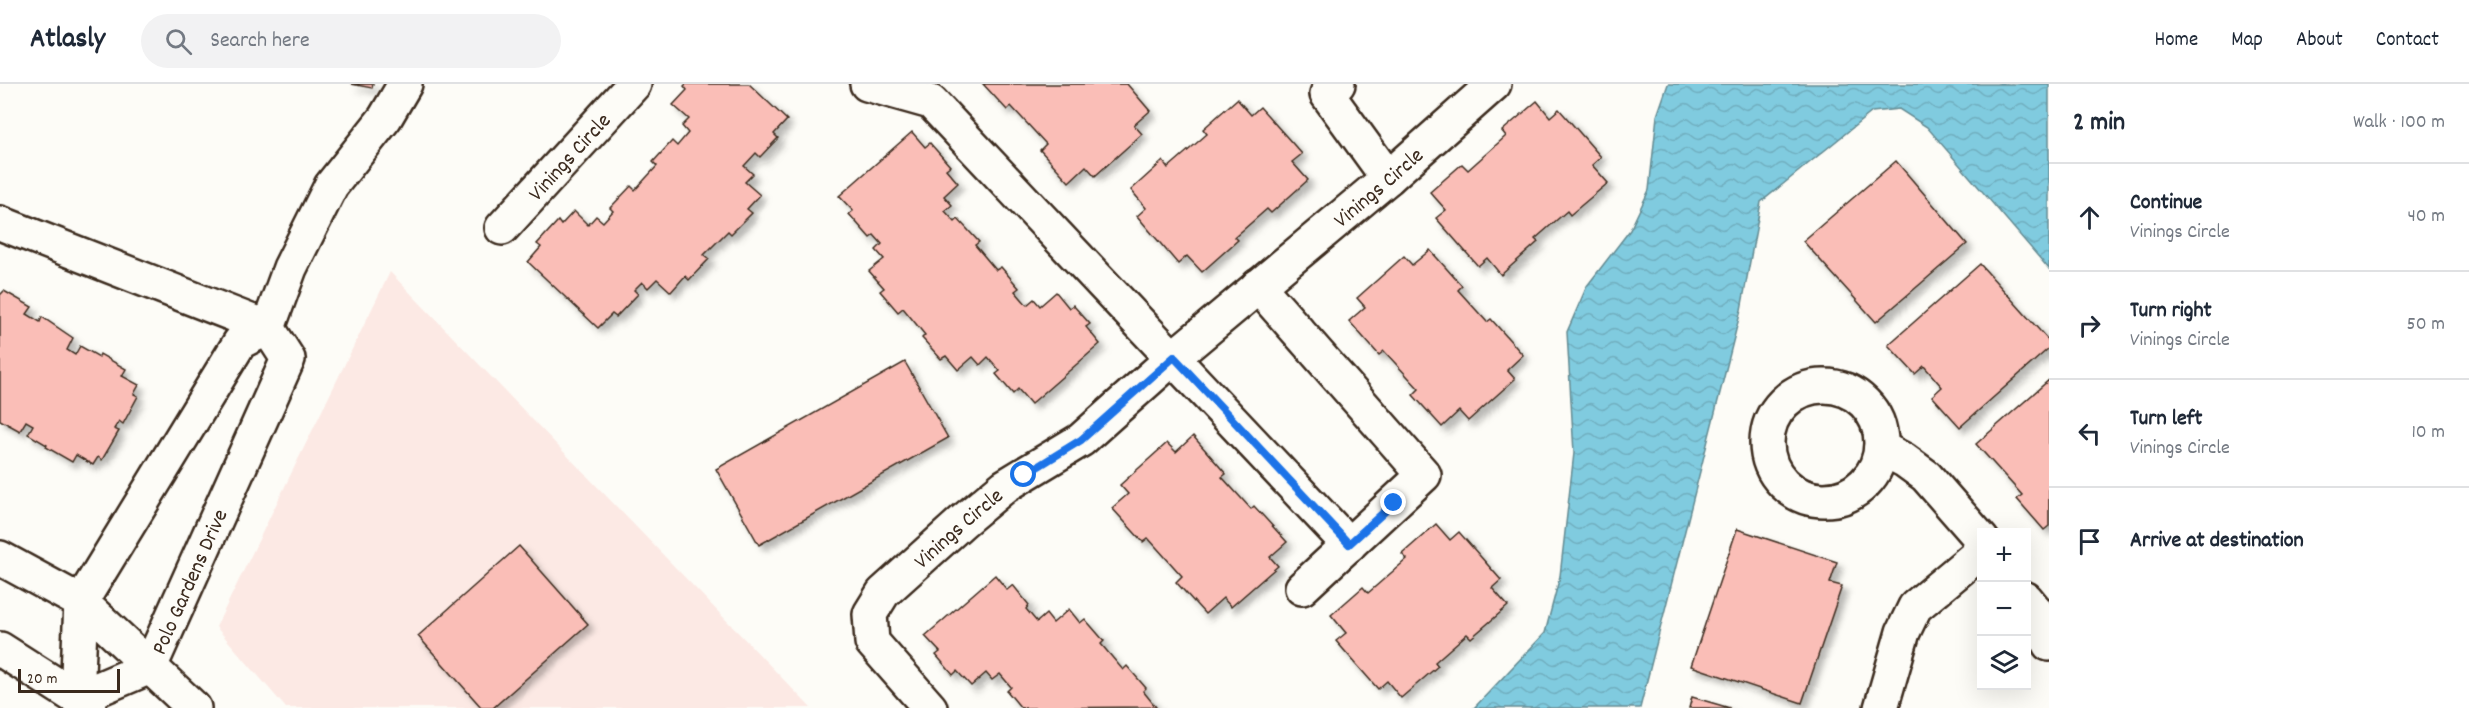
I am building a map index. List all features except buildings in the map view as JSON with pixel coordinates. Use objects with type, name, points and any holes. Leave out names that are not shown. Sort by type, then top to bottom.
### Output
[{"type":"street","points":[[83,703],[81,602],[240,342],[268,328],[290,268],[331,186],[385,118],[405,84]]},
{"type":"street","name":"Vinings Circle","points":[[502,228],[634,84]]},
{"type":"street","points":[[867,84],[931,102],[1349,544]]},
{"type":"street","points":[[1338,84],[1328,94],[1388,178]]},
{"type":"street","name":"Vinings Circle","points":[[930,708],[872,642],[870,614],[883,593],[1005,486],[1081,440],[1174,357],[1388,178],[1494,84]]},
{"type":"street","points":[[0,224],[268,328]]},
{"type":"street","points":[[1258,286],[1424,475],[1302,588]]},
{"type":"street","name":"Polo Gardens Drive","points":[[83,703],[150,667],[288,359],[268,328]]},
{"type":"street","points":[[1881,448],[1904,460],[1926,476],[1977,534]]},
{"type":"street","points":[[1881,708],[1904,632],[1915,607],[1977,555]]},
{"type":"street","points":[[0,558],[81,602],[194,708]]},
{"type":"street","points":[[2031,605],[2049,644]]},
{"type":"street","points":[[0,649],[83,703]]},
{"type":"shaded area","points":[[390,272],[811,708],[286,708],[216,627]]},
{"type":"water","points":[[1668,84],[2049,84],[2049,269],[1927,127],[1899,109],[1872,112],[1761,202],[1741,310],[1640,708],[1474,708],[1545,633],[1560,576],[1574,453],[1567,332],[1587,286],[1630,230],[1649,190],[1657,116]]},
{"type":"route","points":[[1024,475],[1081,440],[1174,357],[1349,544],[1394,503]]}]
